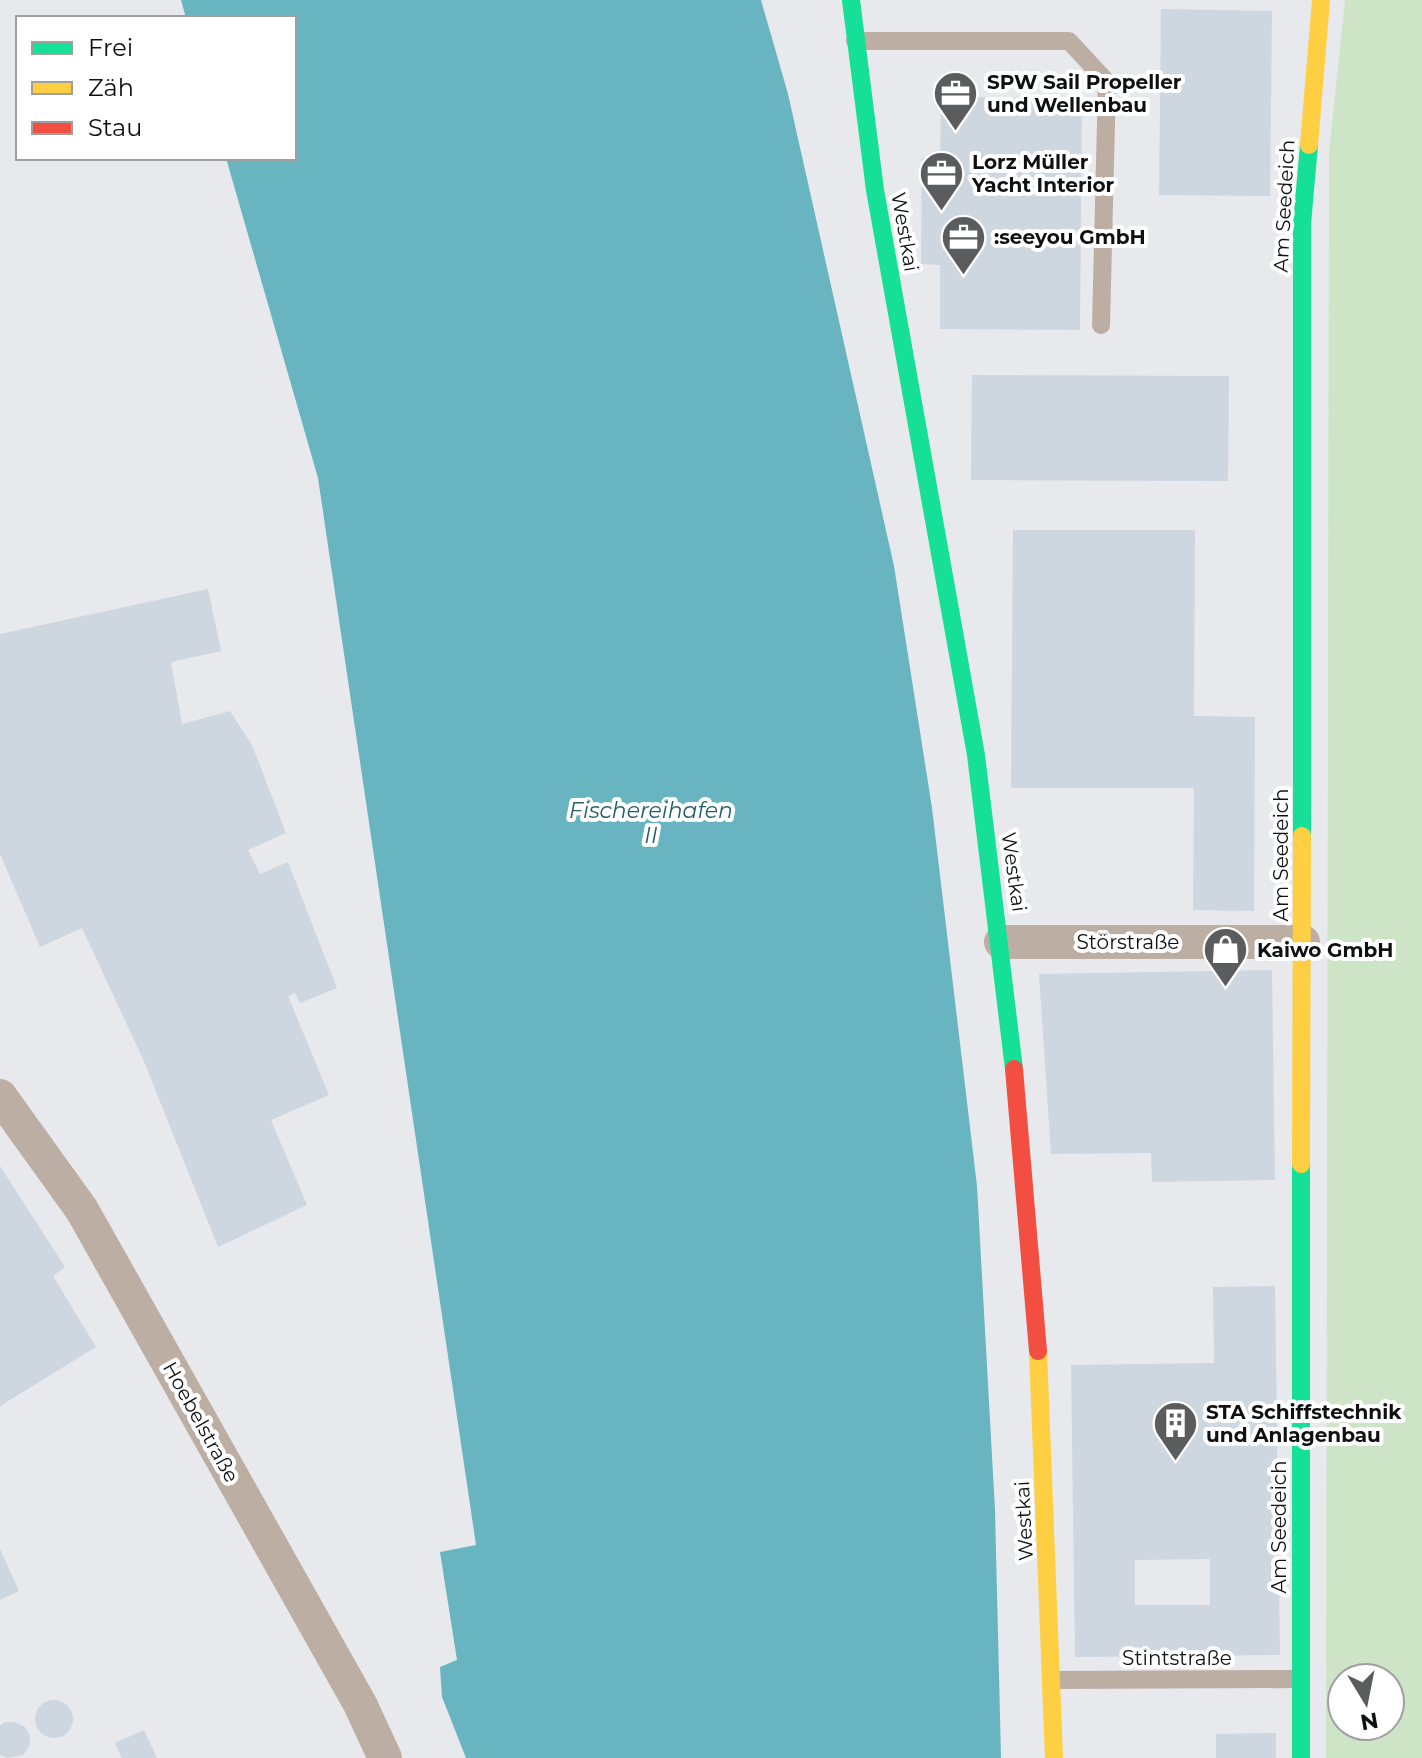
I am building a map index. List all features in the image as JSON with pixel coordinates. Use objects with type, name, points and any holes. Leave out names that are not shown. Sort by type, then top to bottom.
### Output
[{"type":"street","name":"Westkai","points":[[851,0],[869,156],[975,751],[1001,942],[1024,1173],[1043,1453],[1054,1758]]},
{"type":"street","name":"Am Seedeich","points":[[1301,1758],[1302,224],[1321,0]]},
{"type":"street","name":"Störstraße","points":[[1001,942],[1303,942]]},
{"type":"street","name":"Hoebelstraße","points":[[0,1096],[82,1210],[360,1704],[385,1758]]},
{"type":"lane","points":[[855,41],[1069,41],[1107,82],[1101,325]]},
{"type":"lane","name":"Stintstraße","points":[[1053,1680],[1301,1679]]},
{"type":"green space","points":[[1345,0],[1422,0],[1422,1758],[1326,1758],[1326,1742],[1406,1742],[1406,1662],[1326,1662],[1329,153]]},
{"type":"water","name":"Fischereihafen II","points":[[181,0],[761,0],[788,94],[894,566],[932,808],[977,1186],[995,1510],[1001,1758],[466,1758],[442,1697],[440,1667],[457,1660],[440,1552],[476,1545],[318,478],[227,160],[296,160],[296,16],[185,16]]},
{"type":"building","points":[[1161,9],[1272,11],[1270,196],[1159,195]]},
{"type":"building","points":[[941,97],[1082,98],[1080,330],[940,329],[940,265],[921,264],[922,158],[940,158]]},
{"type":"building","points":[[972,375],[1229,376],[1228,481],[971,480]]},
{"type":"building","points":[[1013,530],[1195,530],[1194,716],[1255,717],[1254,911],[1193,910],[1194,788],[1011,788]]},
{"type":"building","points":[[208,589],[221,651],[171,662],[182,724],[230,711],[252,745],[286,833],[248,850],[260,874],[288,862],[337,988],[300,1003],[295,993],[288,996],[329,1095],[271,1120],[307,1205],[218,1247],[143,1059],[82,928],[40,947],[0,854],[0,634]]},
{"type":"building","points":[[1272,970],[1275,1180],[1152,1182],[1151,1153],[1051,1154],[1039,974]]},
{"type":"building","points":[[0,1166],[65,1267],[53,1276],[96,1347],[0,1406]]},
{"type":"building","name":"STA Schiffstechnik und Anlagenbau","points":[[1275,1286],[1280,1655],[1075,1657],[1071,1365],[1214,1363],[1213,1287]],"holes":[[[1210,1559],[1210,1605],[1135,1605],[1135,1560]]]},
{"type":"building","points":[[0,1549],[19,1591],[0,1600]]},
{"type":"building","points":[[54,1700],[67,1706],[73,1719],[67,1732],[54,1738],[41,1732],[35,1719],[41,1706]]},
{"type":"building","points":[[5,1722],[15,1722],[25,1727],[30,1736],[29,1747],[23,1755],[8,1758],[0,1755],[0,1726]]},
{"type":"building","points":[[144,1730],[157,1758],[122,1758],[115,1743]]},
{"type":"building","points":[[1276,1733],[1276,1758],[1216,1758],[1216,1734]]},
{"type":"traffic: fast","points":[[851,0],[875,190],[976,755],[1014,1069]]},
{"type":"traffic: fast","points":[[1302,836],[1302,224],[1309,145]]},
{"type":"traffic: fast","points":[[1301,1164],[1301,1758]]},
{"type":"traffic: slow","points":[[1309,145],[1321,0]]},
{"type":"traffic: slow","points":[[1301,1164],[1302,836]]},
{"type":"traffic: slow","points":[[1038,1351],[1054,1758]]},
{"type":"traffic: jam","points":[[1014,1069],[1038,1351]]},
{"type":"place","name":"SPW Sail Propeller und Wellenbau","points":[[956,132]]},
{"type":"place","name":"Lorz Müller Yacht Interior","points":[[941,212]]},
{"type":"place","name":":seeyou GmbH","points":[[963,276]]},
{"type":"place","name":"Kaiwo GmbH","points":[[1226,989]]},
{"type":"place","name":"STA Schiffstechnik und Anlagenbau","points":[[1175,1462]]}]
